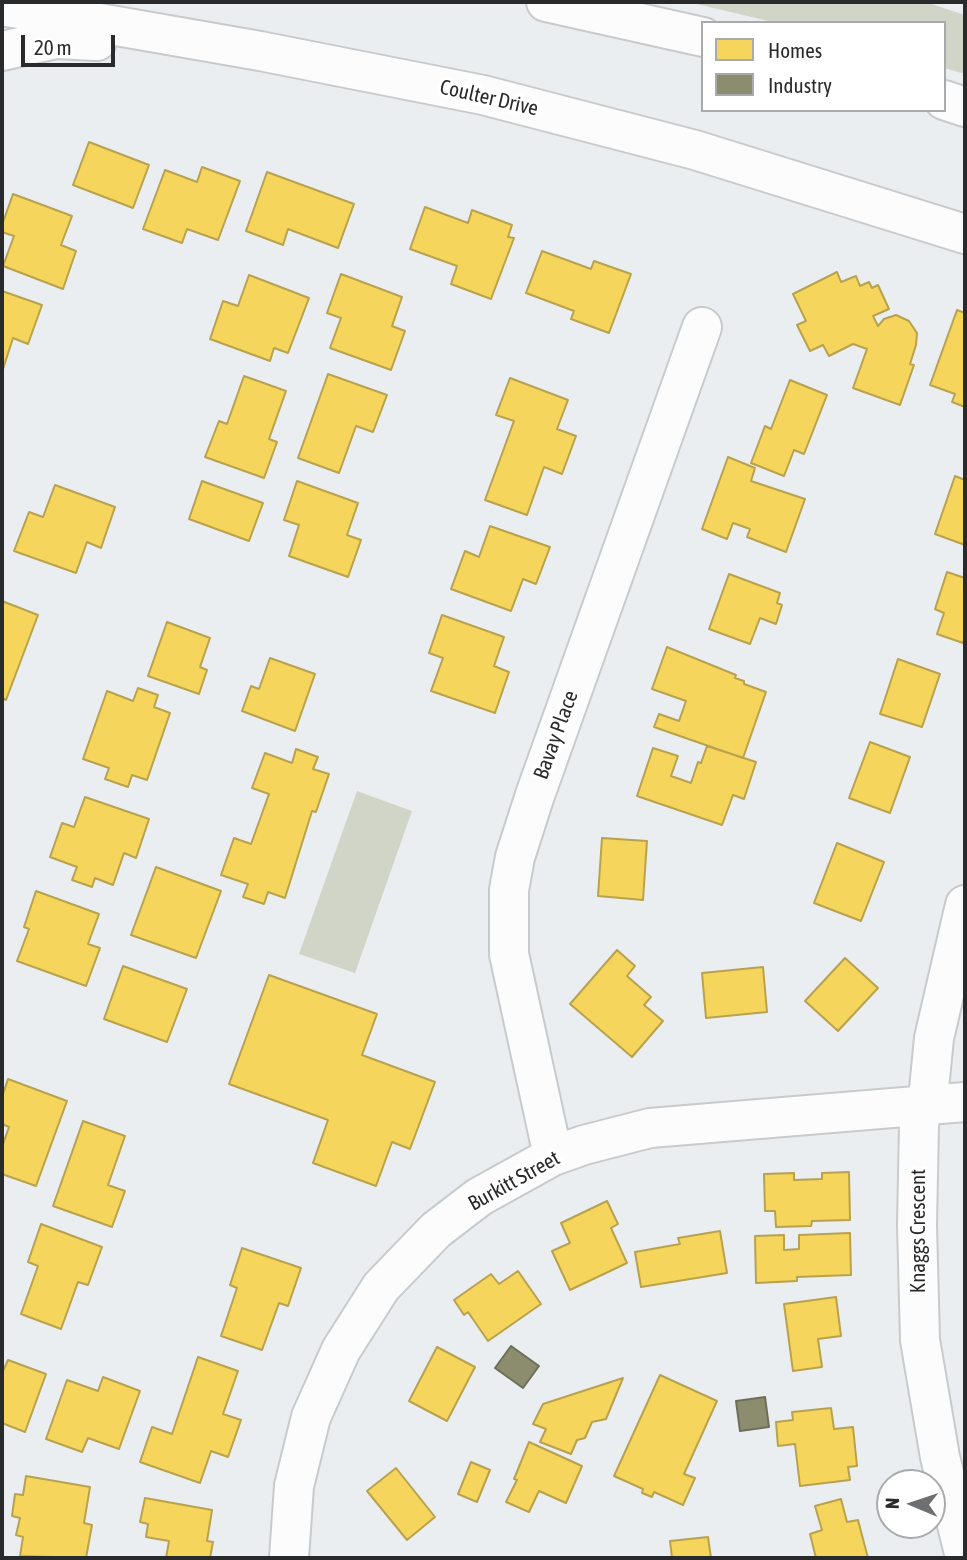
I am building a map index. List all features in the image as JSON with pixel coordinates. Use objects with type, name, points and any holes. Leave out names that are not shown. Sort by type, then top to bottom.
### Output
[{"type":"street","points":[[546,2],[701,37]]},
{"type":"street","name":"Coulter Drive","points":[[2,6],[260,51],[483,95],[682,146],[965,234]]},
{"type":"street","points":[[2,51],[56,39],[260,51]]},
{"type":"street","points":[[946,101],[965,107]]},
{"type":"street","name":"Bavay Place","points":[[553,1156],[509,954],[509,890],[535,795],[702,327]]},
{"type":"street","name":"Knaggs Crescent","points":[[965,905],[934,1038],[925,1105],[919,1124],[917,1225],[920,1340],[940,1457],[965,1557]]},
{"type":"street","name":"Burkitt Street","points":[[289,1558],[294,1486],[311,1417],[341,1350],[381,1287],[436,1230],[479,1197],[553,1156],[584,1144],[650,1128],[965,1102]]},
{"type":"shaded area","points":[[688,2],[925,2],[965,15],[965,74],[946,69],[946,21],[769,21]]},
{"type":"shaded area","points":[[357,791],[412,811],[355,973],[299,954]]},
{"type":"building: Homes","points":[[89,142],[149,165],[133,208],[73,185]]},
{"type":"building: Homes","points":[[202,167],[240,181],[218,240],[187,229],[182,243],[143,229],[165,170],[197,182]]},
{"type":"building: Homes","points":[[267,172],[354,204],[338,248],[288,229],[283,245],[246,231]]},
{"type":"building: Homes","points":[[13,194],[72,216],[61,245],[76,251],[63,289],[3,266],[14,236],[2,232]]},
{"type":"building: Homes","points":[[425,207],[468,223],[472,210],[512,225],[508,237],[514,238],[491,299],[451,284],[457,266],[410,249]]},
{"type":"building: Homes","points":[[542,251],[591,269],[594,261],[631,274],[609,333],[571,319],[574,311],[526,293]]},
{"type":"building: Homes","points":[[837,272],[841,282],[856,276],[860,286],[869,282],[872,288],[878,285],[889,309],[873,316],[878,326],[884,319],[896,315],[909,321],[917,333],[910,364],[914,365],[900,405],[853,388],[867,349],[853,344],[829,356],[823,345],[810,351],[797,325],[806,321],[793,294]]},
{"type":"building: Homes","points":[[341,274],[402,297],[392,326],[405,331],[391,370],[330,348],[341,318],[327,313]]},
{"type":"building: Homes","points":[[249,275],[309,298],[288,353],[274,348],[270,361],[210,339],[223,301],[238,306]]},
{"type":"building: Homes","points":[[2,291],[42,305],[28,344],[13,338],[3,369]]},
{"type":"building: Homes","points":[[957,310],[965,313],[965,407],[952,402],[955,394],[930,385]]},
{"type":"building: Homes","points":[[328,374],[387,395],[373,432],[356,426],[339,473],[298,458]]},
{"type":"building: Homes","points":[[244,376],[286,391],[269,439],[277,442],[264,478],[205,457],[219,421],[227,424]]},
{"type":"building: Homes","points":[[510,378],[568,400],[557,429],[576,436],[562,474],[544,467],[527,515],[485,500],[514,421],[496,415]]},
{"type":"building: Homes","points":[[790,380],[827,395],[804,454],[794,450],[784,476],[751,463],[765,426],[771,429]]},
{"type":"building: Homes","points":[[728,457],[755,468],[751,481],[805,499],[786,552],[747,537],[750,529],[733,523],[727,539],[702,529]]},
{"type":"building: Homes","points":[[955,476],[965,480],[965,545],[935,534]]},
{"type":"building: Homes","points":[[202,481],[263,503],[249,541],[189,519]]},
{"type":"building: Homes","points":[[297,481],[358,503],[347,535],[361,540],[348,577],[289,556],[299,525],[284,520]]},
{"type":"building: Homes","points":[[55,485],[115,507],[101,548],[87,542],[76,573],[14,551],[29,512],[43,517]]},
{"type":"building: Homes","points":[[490,526],[550,547],[536,584],[523,579],[511,611],[451,589],[465,551],[479,557]]},
{"type":"building: Homes","points":[[947,572],[965,578],[963,643],[937,634],[944,613],[935,609]]},
{"type":"building: Homes","points":[[729,574],[780,593],[777,603],[782,605],[776,624],[760,618],[750,644],[709,629]]},
{"type":"building: Homes","points":[[2,601],[38,615],[6,700],[2,698]]},
{"type":"building: Homes","points":[[442,615],[504,637],[494,666],[509,672],[495,713],[431,691],[443,658],[429,653]]},
{"type":"building: Homes","points":[[167,622],[210,638],[200,667],[207,670],[199,694],[148,676]]},
{"type":"building: Homes","points":[[667,647],[736,675],[735,678],[744,681],[744,684],[766,692],[743,758],[654,727],[659,714],[679,721],[686,701],[652,689]]},
{"type":"building: Homes","points":[[270,658],[315,674],[295,731],[242,711],[251,686],[259,689]]},
{"type":"building: Homes","points":[[898,659],[940,674],[922,727],[880,714]]},
{"type":"building: Homes","points":[[138,688],[158,695],[154,707],[170,713],[147,780],[132,775],[128,787],[105,779],[109,768],[83,759],[107,691],[133,701]]},
{"type":"building: Homes","points":[[870,742],[910,757],[890,813],[849,798]]},
{"type":"building: Homes","points":[[707,746],[756,762],[744,799],[733,795],[722,825],[637,796],[653,748],[678,756],[671,776],[691,783]]},
{"type":"building: Homes","points":[[296,749],[318,757],[313,769],[329,774],[316,812],[312,811],[285,898],[268,892],[264,904],[243,897],[248,884],[221,875],[234,838],[251,844],[269,794],[252,788],[265,753],[292,763]]},
{"type":"building: Homes","points":[[85,797],[149,819],[136,858],[124,853],[113,885],[95,878],[92,887],[72,880],[77,867],[50,857],[62,823],[74,827]]},
{"type":"building: Homes","points":[[602,838],[647,841],[643,900],[598,896]]},
{"type":"building: Homes","points":[[837,843],[884,862],[861,921],[814,903]]},
{"type":"building: Homes","points":[[156,867],[221,891],[196,958],[131,935]]},
{"type":"building: Homes","points":[[36,891],[99,914],[88,944],[100,948],[86,986],[17,961],[29,929],[24,927]]},
{"type":"building: Homes","points":[[617,950],[635,966],[627,976],[651,997],[644,1005],[663,1021],[632,1057],[570,1004]]},
{"type":"building: Homes","points":[[845,958],[878,988],[838,1031],[805,1001]]},
{"type":"building: Homes","points":[[123,966],[187,989],[167,1042],[104,1019]]},
{"type":"building: Homes","points":[[763,967],[767,1012],[706,1018],[702,973]]},
{"type":"building: Homes","points":[[269,975],[377,1014],[362,1055],[435,1082],[410,1149],[392,1142],[376,1186],[313,1163],[328,1120],[229,1084]]},
{"type":"building: Homes","points":[[8,1079],[67,1101],[36,1186],[2,1174],[2,1147],[9,1127],[2,1124],[2,1097]]},
{"type":"building: Homes","points":[[83,1121],[125,1136],[108,1185],[125,1191],[112,1227],[53,1206]]},
{"type":"building: Homes","points":[[849,1172],[850,1220],[812,1221],[811,1226],[776,1227],[775,1211],[765,1211],[764,1174],[794,1173],[794,1180],[822,1179],[822,1173]]},
{"type":"building: Homes","points":[[607,1201],[618,1224],[611,1228],[627,1263],[570,1290],[552,1251],[570,1243],[561,1223]]},
{"type":"building: Homes","points":[[41,1224],[102,1247],[88,1285],[78,1282],[61,1329],[21,1314],[38,1266],[28,1262]]},
{"type":"building: Homes","points":[[720,1231],[727,1273],[641,1287],[635,1252],[680,1244],[678,1238]]},
{"type":"building: Homes","points":[[850,1233],[851,1275],[797,1277],[797,1281],[756,1283],[755,1236],[784,1235],[784,1250],[799,1249],[799,1235]]},
{"type":"building: Homes","points":[[242,1248],[301,1268],[288,1306],[279,1303],[262,1350],[221,1336],[237,1288],[230,1285]]},
{"type":"building: Homes","points":[[518,1271],[541,1304],[488,1341],[468,1312],[464,1315],[454,1300],[491,1274],[499,1284]]},
{"type":"building: Homes","points":[[836,1297],[841,1336],[818,1339],[822,1367],[793,1371],[784,1304]]},
{"type":"building: Homes","points":[[437,1347],[475,1367],[447,1421],[409,1401]]},
{"type":"building: Homes","points":[[198,1357],[238,1371],[223,1414],[241,1420],[228,1457],[211,1451],[200,1483],[140,1462],[152,1427],[172,1434]]},
{"type":"building: Homes","points":[[8,1360],[46,1374],[25,1432],[2,1423],[2,1373]]},
{"type":"building: Homes","points":[[660,1375],[717,1401],[684,1474],[695,1478],[683,1505],[654,1492],[652,1497],[642,1493],[643,1489],[614,1476]]},
{"type":"building: Homes","points":[[103,1377],[140,1391],[119,1449],[88,1438],[82,1452],[46,1439],[67,1380],[98,1391]]},
{"type":"building: Homes","points":[[623,1378],[606,1419],[592,1422],[585,1438],[577,1440],[571,1454],[540,1442],[546,1429],[533,1424],[543,1404]]},
{"type":"building: Homes","points":[[831,1408],[834,1429],[853,1427],[857,1466],[848,1467],[850,1480],[800,1486],[795,1444],[778,1446],[776,1422],[793,1420],[792,1412]]},
{"type":"building: Homes","points":[[529,1442],[582,1466],[566,1503],[539,1491],[529,1512],[506,1502],[517,1480],[514,1479]]},
{"type":"building: Homes","points":[[471,1462],[490,1470],[477,1502],[458,1494]]},
{"type":"building: Homes","points":[[396,1468],[435,1517],[407,1540],[367,1491]]},
{"type":"building: Homes","points":[[26,1476],[90,1487],[84,1523],[92,1525],[86,1558],[20,1556],[23,1537],[16,1535],[20,1518],[12,1516],[15,1494],[23,1495]]},
{"type":"building: Homes","points":[[145,1498],[212,1510],[207,1541],[213,1542],[210,1558],[166,1558],[169,1541],[146,1537],[148,1524],[140,1522]]},
{"type":"building: Homes","points":[[841,1499],[847,1522],[858,1520],[868,1558],[816,1558],[810,1534],[822,1530],[815,1506]]},
{"type":"building: Homes","points":[[708,1537],[711,1558],[672,1558],[670,1541]]},
{"type":"building: Industry","points":[[511,1346],[539,1366],[523,1388],[495,1368]]},
{"type":"building: Industry","points":[[765,1397],[769,1427],[740,1431],[736,1401]]}]
